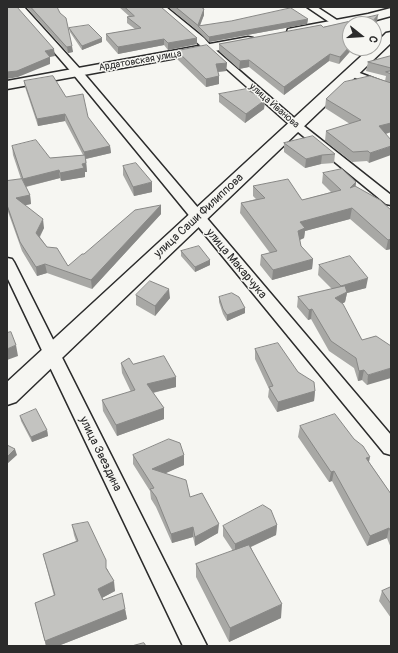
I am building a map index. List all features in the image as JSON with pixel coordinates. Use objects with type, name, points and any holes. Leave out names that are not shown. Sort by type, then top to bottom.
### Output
[{"type":"highway","points":[[376,16],[391,12]]},
{"type":"highway","points":[[284,34],[342,23]]},
{"type":"highway","name":"улица Саши Филиппова","points":[[7,396],[391,36]]},
{"type":"highway","name":"Ардатовская улица","points":[[7,85],[261,38]]},
{"type":"street","name":"улица Макарчука","points":[[19,7],[77,72],[391,448]]},
{"type":"street","name":"улица Иванова","points":[[161,7],[201,40],[208,48],[296,124],[391,201]]},
{"type":"street","points":[[311,7],[338,24]]},
{"type":"street","points":[[352,73],[378,82],[391,89]]},
{"type":"street","name":"улица Звездина","points":[[7,262],[195,646]]},
{"type":"building","points":[[7,7],[17,7],[54,49],[45,51],[50,57],[17,71],[7,72]]},
{"type":"building","points":[[31,7],[57,7],[60,13],[66,18],[72,46],[67,47]]},
{"type":"building","points":[[125,7],[161,7],[197,38],[168,43],[164,39],[118,47],[106,34],[141,28],[127,17],[134,16]]},
{"type":"building","points":[[176,7],[201,7],[204,9],[198,25]]},
{"type":"building","points":[[291,8],[308,19],[209,37],[198,26],[231,21]]},
{"type":"building","points":[[342,23],[342,55],[340,57],[330,54],[284,87],[249,60],[240,61],[219,44],[321,25],[323,27]]},
{"type":"building","points":[[89,25],[102,38],[82,46],[69,28]]},
{"type":"building","points":[[207,45],[227,63],[216,64],[219,76],[206,79],[177,51]]},
{"type":"building","points":[[391,56],[391,68],[368,62]]},
{"type":"building","points":[[53,76],[66,97],[83,94],[88,117],[110,146],[84,152],[65,114],[37,119],[24,81]]},
{"type":"building","points":[[370,76],[391,83],[391,123],[379,126],[391,140],[391,146],[370,153],[368,151],[353,152],[326,131],[361,120],[326,99],[344,82]]},
{"type":"building","points":[[246,89],[265,100],[246,114],[219,94]]},
{"type":"building","points":[[313,136],[335,154],[322,155],[306,159],[284,143]]},
{"type":"building","points":[[36,140],[50,158],[85,155],[86,163],[82,164],[84,168],[60,173],[59,170],[23,179],[12,146]]},
{"type":"building","points":[[136,163],[152,182],[133,187],[123,166]]},
{"type":"building","points":[[342,169],[356,182],[350,188],[355,186],[380,200],[391,210],[391,239],[388,240],[352,208],[300,222],[305,228],[298,231],[301,246],[313,259],[273,270],[261,255],[277,251],[241,203],[265,198],[253,186],[288,179],[302,200],[341,190],[323,173]]},
{"type":"building","points":[[22,179],[30,195],[16,198],[43,219],[36,233],[47,247],[57,248],[68,266],[135,210],[161,205],[91,280],[45,264],[36,267],[20,242],[7,205],[7,181]]},
{"type":"building","points":[[199,246],[210,260],[195,267],[181,251]]},
{"type":"building","points":[[350,256],[368,278],[341,286],[319,265]]},
{"type":"building","points":[[150,281],[169,289],[155,306],[136,295]]},
{"type":"building","points":[[345,286],[347,292],[335,298],[343,304],[362,340],[376,336],[391,346],[391,368],[368,375],[364,370],[359,371],[356,358],[331,341],[312,309],[309,310],[298,297]]},
{"type":"building","points":[[232,293],[239,297],[245,308],[227,315],[223,309],[219,297]]},
{"type":"building","points":[[11,332],[16,345],[7,349],[7,333]]},
{"type":"building","points":[[278,343],[298,372],[314,382],[315,391],[278,402],[269,387],[273,386],[255,349]]},
{"type":"building","points":[[164,356],[176,377],[147,384],[164,408],[116,425],[102,400],[135,390],[121,363],[129,358],[133,364]]},
{"type":"building","points":[[36,409],[47,430],[31,437],[20,416]]},
{"type":"building","points":[[335,414],[354,439],[363,446],[370,457],[366,458],[391,494],[391,532],[389,528],[370,536],[334,471],[331,472],[300,426]]},
{"type":"building","points":[[169,439],[180,443],[184,455],[152,469],[186,480],[190,497],[202,493],[219,524],[195,537],[193,527],[171,534],[156,497],[150,489],[154,488],[133,455]]},
{"type":"building","points":[[7,445],[15,449],[7,457]]},
{"type":"building","points":[[263,505],[271,510],[277,525],[235,544],[223,526]]},
{"type":"building","points":[[88,522],[106,560],[106,568],[114,581],[98,589],[103,600],[122,593],[125,609],[45,641],[35,603],[55,595],[43,554],[78,541],[72,525]]},
{"type":"building","points":[[249,545],[282,604],[230,628],[196,564]]},
{"type":"building","points":[[391,587],[391,604],[382,591]]},
{"type":"building","points":[[144,643],[146,646],[132,646]]}]
